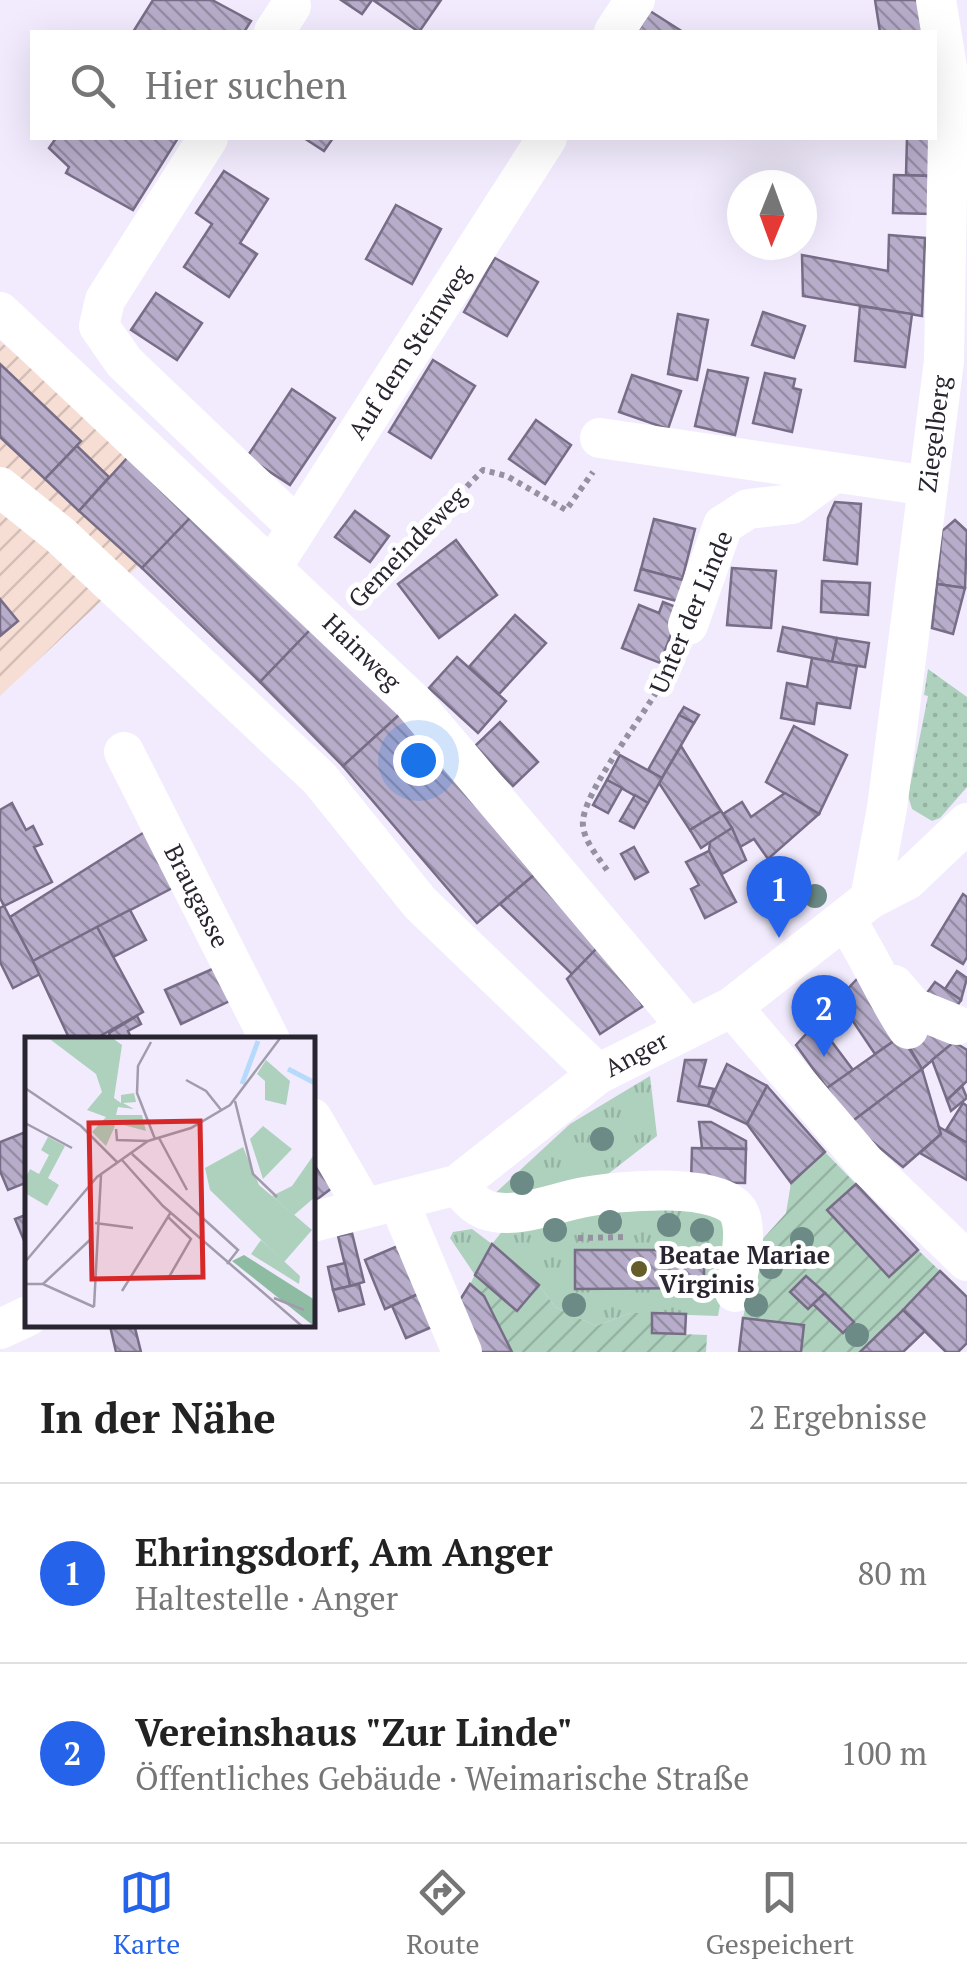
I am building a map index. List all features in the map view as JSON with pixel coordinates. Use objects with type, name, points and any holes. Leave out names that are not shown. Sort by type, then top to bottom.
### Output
[{"type":"street","points":[[615,30],[635,0]]},
{"type":"street","name":"Ziegelberg","points":[[858,909],[887,808],[928,486],[955,355],[949,79],[955,43],[936,0]]},
{"type":"street","points":[[207,140],[104,300],[100,326],[124,362],[297,527]]},
{"type":"street","name":"Auf dem Steinweg","points":[[272,567],[545,140]]},
{"type":"street","name":"Hainweg","points":[[0,312],[413,702],[687,1027]]},
{"type":"street","points":[[608,439],[832,475],[928,486]]},
{"type":"street","name":"Unter der Linde","points":[[688,625],[724,525],[748,509],[792,504],[832,475]]},
{"type":"street","points":[[0,487],[60,535],[320,779],[420,903],[598,1074]]},
{"type":"street","name":"Braugasse","points":[[124,752],[268,1037]]},
{"type":"street","name":"Anger","points":[[315,1221],[457,1185],[598,1074],[732,1007],[858,909],[908,880],[967,823]]},
{"type":"street","points":[[858,909],[878,984],[908,1029]]},
{"type":"street","points":[[871,958],[914,1008],[956,1025]]},
{"type":"street","points":[[732,1007],[866,1164],[967,1260]]},
{"type":"street","points":[[315,1122],[381,1204],[462,1352]]},
{"type":"street","points":[[457,1185],[473,1203],[496,1213],[616,1194],[688,1192],[726,1198],[735,1206],[742,1225],[735,1292]]},
{"type":"street","points":[[0,1329],[25,1317]]},
{"type":"path","name":"Gemeindeweg","points":[[333,624],[482,470],[507,476],[566,510],[608,439]]},
{"type":"path","name":"Unter der Linde","points":[[591,802],[663,685],[688,625]]},
{"type":"shaded area","points":[[0,341],[196,512],[0,696]]},
{"type":"green space","points":[[928,669],[967,697],[967,787],[940,818],[932,821],[912,809],[908,796],[928,696],[924,695]]},
{"type":"green space","points":[[650,1076],[657,1136],[590,1188],[490,1198],[570,1124]]},
{"type":"green space","points":[[825,1152],[856,1184],[828,1209],[889,1276],[918,1250],[940,1271],[860,1352],[801,1352],[804,1325],[743,1318],[759,1243],[786,1213],[791,1183]]},
{"type":"green space","points":[[596,1204],[718,1212],[731,1245],[718,1316],[631,1313],[596,1326],[555,1307],[539,1285],[493,1245],[475,1275],[450,1238],[453,1232],[472,1229],[492,1244],[508,1224]],"holes":[[[575,1250],[703,1250],[704,1288]]]},
{"type":"green space","points":[[475,1275],[517,1311],[539,1285],[555,1307],[596,1326],[631,1313],[652,1313],[652,1333],[707,1335],[706,1352],[512,1352],[484,1296],[470,1284]]},
{"type":"building","points":[[153,0],[212,0],[251,21],[245,30],[134,30]]},
{"type":"building","points":[[341,0],[372,0],[362,14]]},
{"type":"building","points":[[373,0],[441,0],[420,30]]},
{"type":"building","points":[[875,0],[920,0],[925,30],[880,30]]},
{"type":"building","points":[[650,11],[680,30],[638,30]]},
{"type":"building","points":[[55,140],[177,140],[133,210],[66,173],[69,167],[49,148]]},
{"type":"building","points":[[307,140],[332,140],[324,151]]},
{"type":"building","points":[[907,140],[934,140],[933,176],[906,175]]},
{"type":"building","points":[[224,171],[268,199],[240,243],[257,254],[229,297],[184,267],[212,224],[196,213]]},
{"type":"building","points":[[894,175],[933,176],[932,214],[893,213]]},
{"type":"building","points":[[396,205],[441,229],[412,284],[366,259]]},
{"type":"building","points":[[889,235],[925,238],[922,316],[803,296],[802,260],[817,258],[888,271]]},
{"type":"building","points":[[495,258],[538,282],[507,336],[464,312]]},
{"type":"building","points":[[156,293],[202,323],[177,360],[131,330]]},
{"type":"building","points":[[860,306],[912,314],[905,367],[855,361]]},
{"type":"building","points":[[763,312],[805,326],[794,358],[752,345]]},
{"type":"building","points":[[678,314],[708,320],[697,380],[668,374]]},
{"type":"building","points":[[433,360],[475,386],[431,458],[389,432]]},
{"type":"building","points":[[0,364],[81,441],[45,479],[0,437]]},
{"type":"building","points":[[708,370],[748,378],[735,435],[695,426]]},
{"type":"building","points":[[765,373],[795,379],[793,388],[801,390],[792,432],[753,423]]},
{"type":"building","points":[[632,375],[681,391],[668,429],[619,412]]},
{"type":"building","points":[[292,389],[335,418],[290,485],[247,457]]},
{"type":"building","points":[[536,420],[571,445],[545,484],[509,459]]},
{"type":"building","points":[[77,446],[109,477],[79,511],[45,479]]},
{"type":"building","points":[[128,457],[191,517],[142,568],[79,511]]},
{"type":"building","points":[[835,502],[861,504],[857,564],[824,560],[828,518]]},
{"type":"building","points":[[355,511],[389,536],[370,562],[335,537]]},
{"type":"building","points":[[191,517],[310,630],[260,682],[142,568]]},
{"type":"building","points":[[654,519],[695,529],[682,580],[641,569]]},
{"type":"building","points":[[955,520],[967,531],[965,588],[937,584],[942,531]]},
{"type":"building","points":[[456,540],[497,595],[439,638],[398,584]]},
{"type":"building","points":[[732,568],[776,571],[771,628],[727,625]]},
{"type":"building","points":[[641,569],[694,583],[688,604],[635,590]]},
{"type":"building","points":[[822,581],[870,583],[868,615],[821,612]]},
{"type":"building","points":[[937,584],[965,588],[953,634],[932,628]]},
{"type":"building","points":[[0,599],[18,621],[0,636]]},
{"type":"building","points":[[663,602],[681,609],[660,663],[622,648],[639,605],[659,613]]},
{"type":"building","points":[[515,615],[546,643],[499,694],[469,667]]},
{"type":"building","points":[[783,627],[837,638],[832,662],[778,651]]},
{"type":"building","points":[[310,630],[400,714],[343,766],[260,682]]},
{"type":"building","points":[[837,638],[869,643],[865,667],[832,662]]},
{"type":"building","points":[[457,657],[506,701],[478,733],[429,688]]},
{"type":"building","points":[[812,658],[857,666],[850,708],[817,703],[814,724],[781,718],[787,683],[807,687]]},
{"type":"building","points":[[684,707],[699,715],[694,723],[679,715]]},
{"type":"building","points":[[400,714],[534,875],[477,923],[343,766]]},
{"type":"building","points":[[679,715],[694,723],[662,778],[648,770]]},
{"type":"building","points":[[500,722],[538,762],[513,786],[475,746]]},
{"type":"building","points":[[794,726],[847,755],[819,814],[766,782]]},
{"type":"building","points":[[681,746],[721,811],[690,830],[659,783]]},
{"type":"building","points":[[620,755],[662,778],[648,803],[607,780]]},
{"type":"building","points":[[607,780],[622,788],[608,813],[593,805]]},
{"type":"building","points":[[785,793],[819,814],[768,859],[754,839],[740,847],[723,814],[742,802],[751,817]]},
{"type":"building","points":[[635,795],[648,803],[634,828],[620,821]]},
{"type":"building","points":[[12,803],[26,830],[33,826],[42,844],[34,847],[52,882],[4,906],[0,898],[0,810]]},
{"type":"building","points":[[721,811],[732,828],[701,848],[690,830]]},
{"type":"building","points":[[154,826],[180,884],[33,961],[10,917]]},
{"type":"building","points":[[732,828],[746,860],[722,874],[709,851],[710,842]]},
{"type":"building","points":[[634,847],[648,872],[635,879],[621,854]]},
{"type":"building","points":[[709,851],[736,902],[705,918],[691,889],[699,885],[686,862]]},
{"type":"building","points":[[534,875],[603,942],[572,974],[500,904]]},
{"type":"building","points":[[963,894],[967,897],[967,957],[963,964],[932,945]]},
{"type":"building","points":[[4,906],[40,974],[13,988],[0,962],[0,908]]},
{"type":"building","points":[[130,910],[146,940],[113,957],[97,927]]},
{"type":"building","points":[[97,927],[143,1012],[98,1037],[69,1037],[33,961]]},
{"type":"building","points":[[603,942],[643,1006],[600,1034],[567,979]]},
{"type":"building","points":[[217,967],[232,1000],[181,1024],[165,990]]},
{"type":"building","points":[[957,971],[967,978],[961,1000],[945,989]]},
{"type":"building","points":[[860,976],[901,1036],[875,1054],[838,999]]},
{"type":"building","points":[[935,982],[961,1000],[950,1016],[924,997]]},
{"type":"building","points":[[137,1016],[141,1024],[128,1031],[131,1037],[111,1037],[109,1033]]},
{"type":"building","points":[[817,1022],[853,1070],[827,1088],[796,1045]]},
{"type":"building","points":[[931,1028],[954,1042],[922,1069],[909,1046]]},
{"type":"building","points":[[901,1036],[922,1069],[850,1123],[827,1088]]},
{"type":"building","points":[[954,1042],[967,1050],[967,1081],[947,1100],[932,1060]]},
{"type":"building","points":[[685,1060],[706,1060],[699,1086],[714,1089],[708,1106],[678,1101]]},
{"type":"building","points":[[727,1064],[767,1086],[747,1124],[708,1106]]},
{"type":"building","points":[[922,1069],[941,1134],[903,1167],[850,1123]]},
{"type":"building","points":[[767,1086],[825,1152],[791,1183],[747,1124]]},
{"type":"building","points":[[962,1086],[967,1098],[951,1111],[947,1100]]},
{"type":"building","points":[[963,1103],[967,1106],[967,1143],[946,1130]]},
{"type":"building","points":[[699,1122],[711,1122],[746,1141],[746,1149],[702,1148]]},
{"type":"building","points":[[939,1127],[967,1143],[967,1180],[920,1153],[941,1134]]},
{"type":"building","points":[[25,1132],[25,1183],[8,1190],[0,1171],[0,1142]]},
{"type":"building","points":[[692,1148],[746,1149],[745,1183],[691,1182]]},
{"type":"building","points":[[315,1166],[332,1188],[315,1201]]},
{"type":"building","points":[[856,1184],[918,1250],[889,1277],[827,1210]]},
{"type":"building","points":[[25,1215],[25,1243],[15,1219]]},
{"type":"building","points":[[352,1233],[364,1282],[350,1286],[338,1236]]},
{"type":"building","points":[[405,1243],[425,1291],[385,1309],[365,1260]]},
{"type":"building","points":[[492,1244],[539,1285],[517,1311],[475,1275]]},
{"type":"building","name":"Beatae Mariae Virginis","points":[[575,1250],[704,1250],[704,1288],[575,1289]]},
{"type":"building","points":[[345,1263],[350,1286],[333,1290],[328,1267]]},
{"type":"building","points":[[940,1271],[967,1297],[967,1343],[958,1352],[946,1352],[903,1310]]},
{"type":"building","points":[[806,1276],[825,1293],[808,1309],[790,1292]]},
{"type":"building","points":[[359,1284],[364,1304],[339,1311],[333,1290]]},
{"type":"building","points":[[470,1284],[484,1296],[512,1352],[480,1352],[460,1300]]},
{"type":"building","points":[[425,1291],[439,1324],[406,1338],[392,1306]]},
{"type":"building","points":[[825,1293],[854,1322],[843,1333],[813,1304]]},
{"type":"building","points":[[903,1310],[925,1331],[903,1352],[860,1352]]},
{"type":"building","points":[[652,1313],[686,1314],[685,1334],[652,1333]]},
{"type":"building","points":[[743,1318],[804,1325],[801,1352],[739,1352]]},
{"type":"building","points":[[110,1327],[135,1327],[141,1352],[116,1352]]},
{"type":"place","name":"Ehringsdorf, Am Anger","points":[[779,938]]},
{"type":"place","name":"Vereinshaus \"Zur Linde\"","points":[[824,1057]]},
{"type":"place","name":"Beatae Mariae Virginis","points":[[639,1269]]}]
